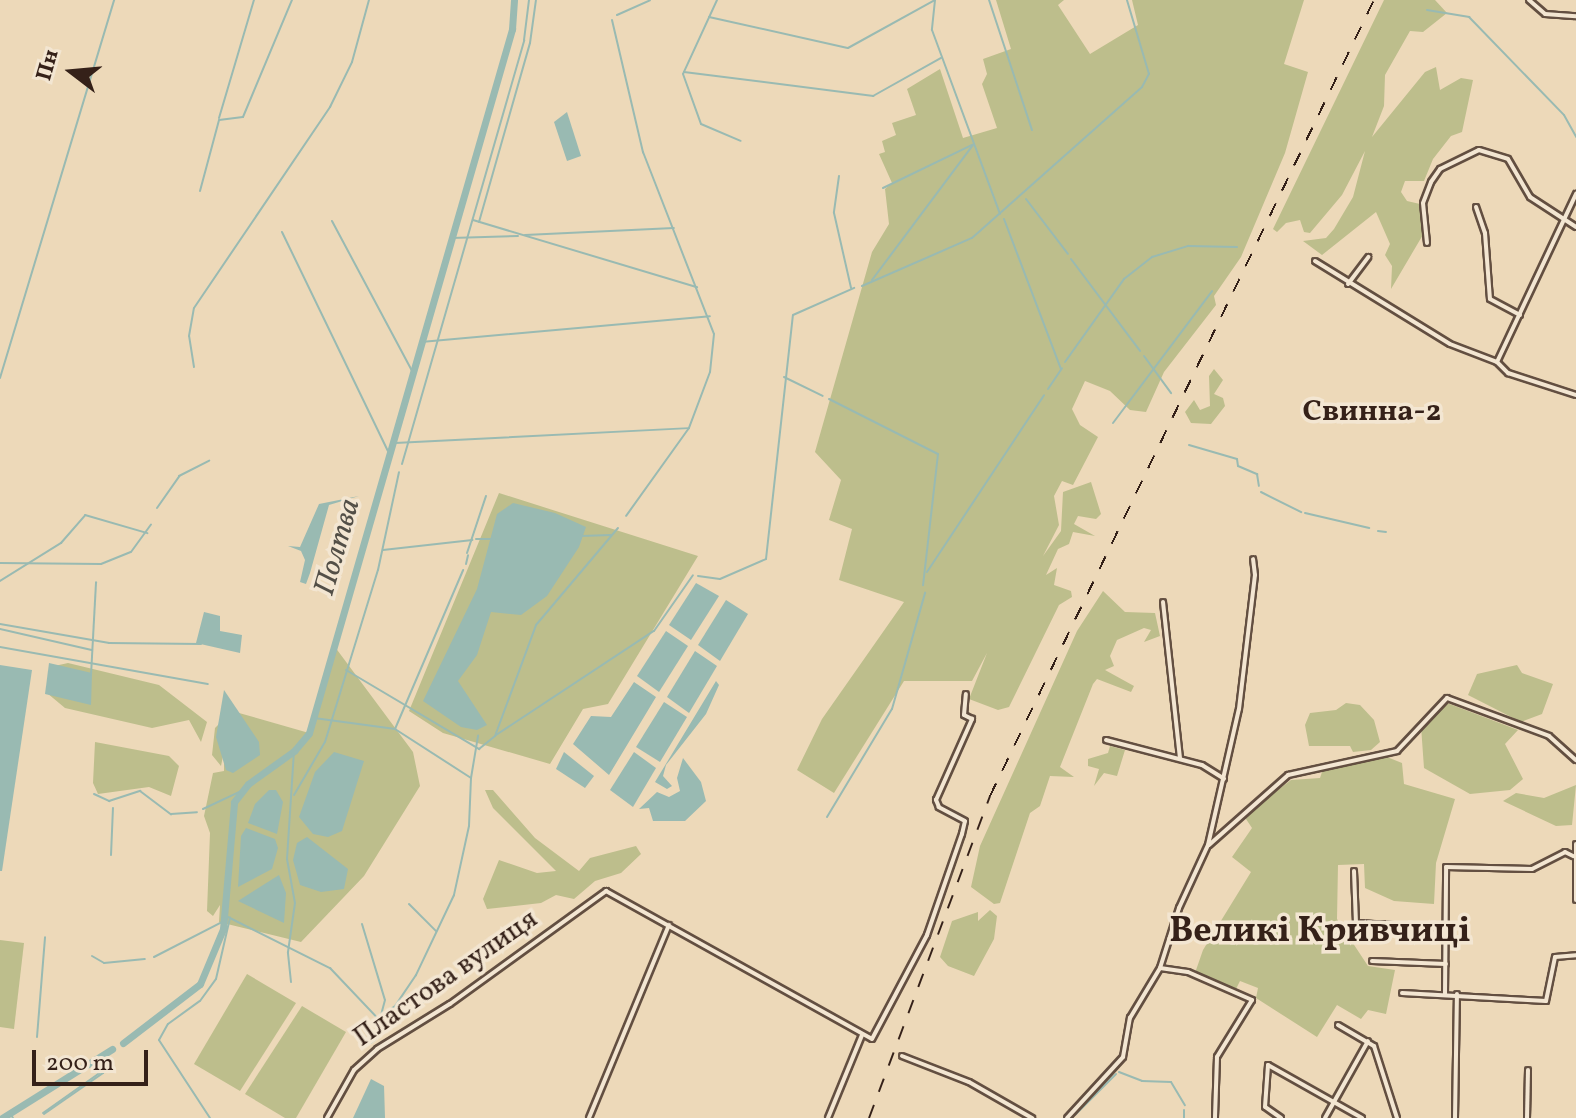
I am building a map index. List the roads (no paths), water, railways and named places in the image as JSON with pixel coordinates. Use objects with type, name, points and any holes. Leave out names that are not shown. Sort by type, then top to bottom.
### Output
[{"type":"street","points":[[1529,0],[1535,10],[1576,16]]},
{"type":"street","points":[[1427,243],[1423,203],[1431,182],[1440,169],[1468,151],[1494,152],[1508,159],[1530,197],[1576,227]]},
{"type":"street","points":[[1497,362],[1576,194]]},
{"type":"street","points":[[1476,207],[1485,233],[1490,299],[1520,315]]},
{"type":"street","points":[[1348,284],[1368,257]]},
{"type":"street","points":[[1315,261],[1450,344],[1497,362],[1508,373],[1576,395]]},
{"type":"street","points":[[1067,1118],[1118,1067],[1136,1005],[1160,968],[1179,908],[1208,845],[1242,689],[1255,575],[1253,559]]},
{"type":"street","points":[[1163,602],[1180,758]]},
{"type":"street","points":[[589,1118],[669,925],[872,1039],[927,935],[962,834],[965,821],[939,807],[936,800],[972,719],[964,715],[966,694]]},
{"type":"street","points":[[1208,845],[1288,775],[1397,751],[1447,698],[1549,736],[1576,760]]},
{"type":"street","points":[[1106,740],[1180,758],[1224,779]]},
{"type":"street","points":[[1576,844],[1573,856],[1576,900]]},
{"type":"street","points":[[1445,994],[1446,867],[1532,869],[1565,852],[1573,856]]},
{"type":"street","points":[[1354,871],[1356,923],[1447,928]]},
{"type":"street","name":"Пластова вулиця","points":[[327,1118],[354,1070],[377,1049],[450,1004],[606,891],[669,925]]},
{"type":"street","points":[[1402,993],[1546,1001],[1555,957],[1576,955]]},
{"type":"street","points":[[1372,961],[1446,964]]},
{"type":"street","points":[[1160,968],[1194,974],[1252,1000],[1217,1057],[1215,1118]]},
{"type":"street","points":[[1455,1118],[1457,994]]},
{"type":"street","points":[[1338,1025],[1377,1049],[1397,1118]]},
{"type":"street","points":[[828,1118],[862,1035]]},
{"type":"street","points":[[1325,1118],[1368,1041]]},
{"type":"street","points":[[902,1056],[969,1082],[1032,1118]]},
{"type":"street","points":[[1281,1118],[1265,1107],[1265,1068],[1362,1118]]},
{"type":"street","points":[[1527,1118],[1528,1070]]},
{"type":"water","points":[[567,112],[581,156],[567,161],[554,122]]},
{"type":"water","points":[[359,496],[329,505],[306,584],[300,582],[305,560],[301,551],[288,546],[300,547],[319,504]]},
{"type":"water","points":[[513,503],[555,513],[586,527],[579,547],[547,596],[521,615],[491,612],[477,655],[458,681],[487,725],[477,730],[461,727],[423,701],[477,589],[497,514]]},
{"type":"water","points":[[696,583],[719,596],[691,640],[669,625]]},
{"type":"water","points":[[726,600],[748,614],[720,661],[698,645]]},
{"type":"water","points":[[204,612],[220,616],[220,631],[242,635],[240,653],[196,643]]},
{"type":"water","points":[[666,631],[688,646],[659,692],[637,676]]},
{"type":"water","points":[[695,651],[717,666],[689,713],[667,697]]},
{"type":"water","points":[[49,663],[92,673],[91,705],[45,694]]},
{"type":"water","points":[[0,665],[32,670],[2,871],[0,871]]},
{"type":"water","points":[[716,681],[719,685],[706,714],[666,765],[663,776],[672,786],[667,789],[655,782]]},
{"type":"water","points":[[634,682],[656,697],[609,775],[573,744],[591,716],[611,717]]},
{"type":"water","points":[[224,690],[259,742],[260,755],[233,773],[226,770],[216,737]]},
{"type":"water","points":[[664,702],[687,717],[660,762],[636,747]]},
{"type":"water","points":[[334,752],[364,761],[342,831],[328,837],[313,834],[299,817],[315,772]]},
{"type":"water","points":[[564,752],[594,776],[585,788],[556,769]]},
{"type":"water","points":[[634,752],[656,768],[633,807],[610,790]]},
{"type":"water","points":[[683,758],[701,782],[706,801],[685,821],[653,821],[649,808],[639,809],[657,792],[669,797],[680,791],[677,778]]},
{"type":"water","points":[[269,790],[276,790],[283,802],[277,834],[248,823],[255,804]]},
{"type":"water","points":[[246,828],[275,839],[278,848],[272,869],[238,887],[241,836]]},
{"type":"water","points":[[307,837],[348,869],[344,889],[321,892],[300,885],[293,860],[297,843]]},
{"type":"water","points":[[279,875],[286,893],[284,923],[238,901]]},
{"type":"water","points":[[371,1079],[384,1086],[385,1118],[353,1118]]},
{"type":"waterway","points":[[0,378],[114,0]]},
{"type":"waterway","points":[[219,118],[254,0]]},
{"type":"waterway","points":[[200,191],[219,120],[243,117],[292,0]]},
{"type":"waterway","points":[[194,367],[189,336],[194,308],[330,107],[352,62],[369,0]]},
{"type":"waterway","name":"Полтва","points":[[123,1043],[200,984],[223,929],[234,802],[248,784],[294,751],[309,733],[512,29],[514,0]]},
{"type":"waterway","points":[[402,464],[524,40],[529,0]]},
{"type":"waterway","points":[[479,222],[530,43],[536,0]]},
{"type":"waterway","points":[[617,15],[650,0]]},
{"type":"waterway","points":[[717,0],[683,74],[701,124],[741,141]]},
{"type":"waterway","points":[[935,0],[932,30],[1000,214]]},
{"type":"waterway","points":[[709,17],[848,48],[935,0]]},
{"type":"waterway","points":[[989,0],[1032,130]]},
{"type":"waterway","points":[[862,286],[972,238],[1142,87],[1149,74],[1127,0]]},
{"type":"waterway","points":[[1427,10],[1469,17],[1564,115],[1576,137]]},
{"type":"waterway","points":[[612,20],[643,152],[714,334],[710,372],[689,428],[626,516]]},
{"type":"waterway","points":[[684,72],[873,96],[941,58]]},
{"type":"waterway","points":[[883,188],[972,145]]},
{"type":"waterway","points":[[872,280],[973,145]]},
{"type":"waterway","points":[[839,176],[834,213],[851,288]]},
{"type":"waterway","points":[[1026,199],[1068,254]]},
{"type":"waterway","points":[[1004,219],[1061,369]]},
{"type":"waterway","points":[[473,220],[697,287]]},
{"type":"waterway","points":[[332,221],[413,373]]},
{"type":"waterway","points":[[525,235],[674,228]]},
{"type":"waterway","points":[[282,232],[388,451]]},
{"type":"waterway","points":[[451,238],[518,236]]},
{"type":"waterway","points":[[1065,362],[1124,279],[1152,257],[1188,246],[1237,247]]},
{"type":"waterway","points":[[1071,259],[1140,351]]},
{"type":"waterway","points":[[698,576],[720,579],[766,559],[793,315],[854,288]]},
{"type":"waterway","points":[[1113,423],[1212,291]]},
{"type":"waterway","points":[[421,342],[710,316]]},
{"type":"waterway","points":[[1144,356],[1171,393]]},
{"type":"waterway","points":[[1048,389],[1062,368]]},
{"type":"waterway","points":[[784,377],[823,396]]},
{"type":"waterway","points":[[927,572],[1044,395]]},
{"type":"waterway","points":[[829,399],[938,454],[923,585]]},
{"type":"waterway","points":[[395,443],[689,428]]},
{"type":"waterway","points":[[1189,445],[1237,459],[1238,466],[1257,474],[1259,486]]},
{"type":"waterway","points":[[157,508],[179,476],[209,461]]},
{"type":"waterway","points":[[294,795],[325,742],[378,570],[399,472]]},
{"type":"waterway","points":[[1261,492],[1301,512]]},
{"type":"waterway","points":[[467,553],[486,496]]},
{"type":"waterway","points":[[1305,513],[1369,528]]},
{"type":"waterway","points":[[0,581],[61,543],[85,515],[147,533]]},
{"type":"waterway","points":[[0,563],[101,564],[131,552],[151,524]]},
{"type":"waterway","points":[[346,670],[479,749],[495,736],[536,625],[618,528]]},
{"type":"waterway","points":[[1378,531],[1386,532]]},
{"type":"waterway","points":[[581,536],[611,535]]},
{"type":"waterway","points":[[476,539],[495,539]]},
{"type":"waterway","points":[[383,550],[472,540]]},
{"type":"waterway","points":[[466,564],[468,555]]},
{"type":"waterway","points":[[395,729],[463,570]]},
{"type":"waterway","points":[[496,735],[654,631],[693,575]]},
{"type":"waterway","points":[[91,675],[96,582]]},
{"type":"waterway","points":[[827,817],[892,709],[925,593]]},
{"type":"waterway","points":[[0,624],[109,643],[201,644]]},
{"type":"waterway","points":[[0,629],[92,650]]},
{"type":"waterway","points":[[0,647],[208,684]]},
{"type":"waterway","points":[[314,718],[395,729],[471,778],[469,826],[454,895],[416,975],[395,1006],[380,1017]]},
{"type":"waterway","points":[[471,778],[478,736]]},
{"type":"waterway","points":[[291,982],[288,952],[295,903],[287,859],[294,751]]},
{"type":"waterway","points":[[94,794],[109,801],[140,791],[171,814],[197,812]]},
{"type":"waterway","points":[[203,809],[241,791]]},
{"type":"waterway","points":[[111,855],[113,808]]},
{"type":"waterway","points":[[409,904],[436,931]]},
{"type":"waterway","points":[[224,915],[330,968],[385,1026],[450,985]]},
{"type":"waterway","points":[[210,1118],[159,1040],[168,1024],[200,1001],[216,979],[230,918]]},
{"type":"waterway","points":[[154,957],[224,921]]},
{"type":"waterway","points":[[362,924],[385,1000],[381,1015]]},
{"type":"waterway","points":[[37,1037],[45,937]]},
{"type":"waterway","points":[[92,956],[104,963],[145,959]]},
{"type":"waterway","points":[[371,1043],[381,1035],[381,1021]]},
{"type":"waterway","name":"Полтва","points":[[2,1118],[112,1049]]},
{"type":"waterway","points":[[44,1114],[103,1073],[107,1064],[102,1054]]},
{"type":"waterway","points":[[43,1113],[101,1072],[101,1055]]},
{"type":"waterway","points":[[1119,1072],[1142,1081],[1171,1082],[1185,1105]]},
{"type":"waterway","points":[[1075,1115],[1116,1074]]},
{"type":"waterway","points":[[1184,1110],[1184,1118]]},
{"type":"waterway","name":"Полтва","points":[[10,1113],[13,1118]]},
{"type":"railway","points":[[869,1118],[990,796],[1374,0]]},
{"type":"district","name":"Свинна-2","points":[[1372,412]]},
{"type":"district","name":"Великі Кривчиці","points":[[1320,933]]}]
